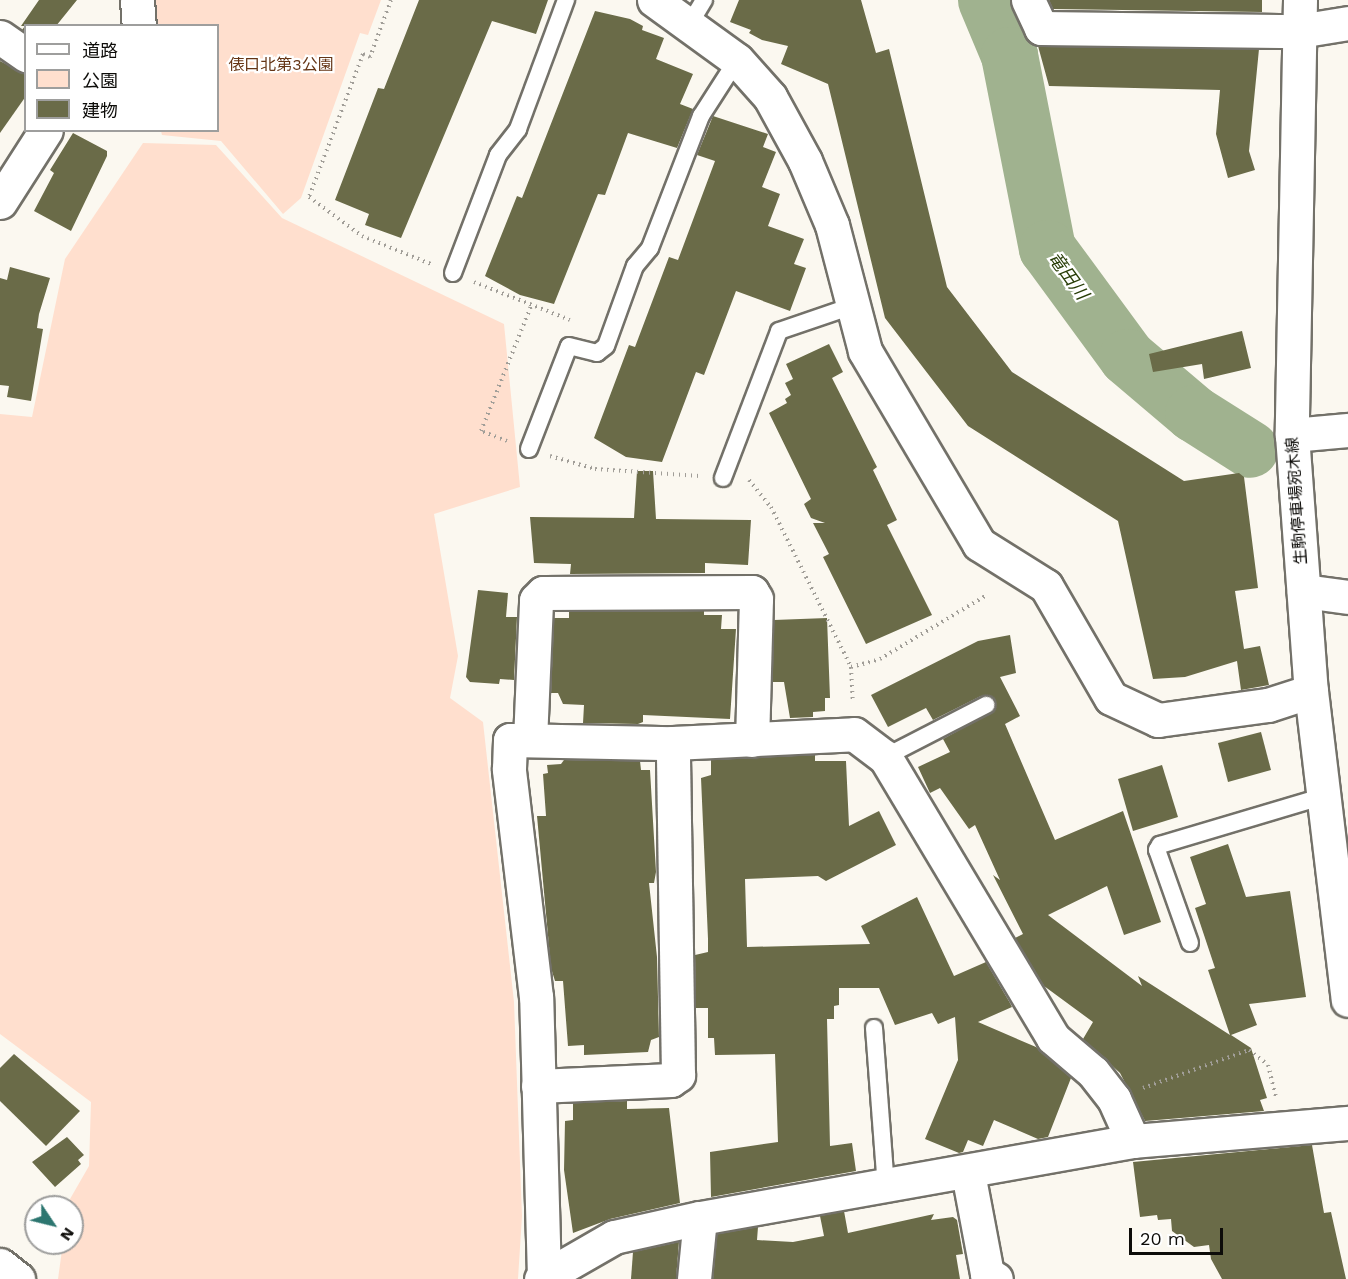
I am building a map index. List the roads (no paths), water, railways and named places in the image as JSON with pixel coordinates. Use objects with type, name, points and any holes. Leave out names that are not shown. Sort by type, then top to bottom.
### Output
[{"type":"street","points":[[137,0],[139,24]]},
{"type":"street","points":[[654,0],[697,13],[770,97],[805,161],[832,225],[865,351],[979,544],[1046,586],[1111,698],[1158,720],[1268,705],[1311,692]]},
{"type":"street","points":[[1028,0],[1041,28],[1300,15],[1348,23]]},
{"type":"street","name":"生駒停車場宛木線","points":[[1300,15],[1292,435],[1311,692],[1324,796],[1338,829],[1348,1000]]},
{"type":"street","points":[[0,37],[24,54]]},
{"type":"street","points":[[0,202],[45,132]]},
{"type":"street","points":[[1292,435],[1348,430]]},
{"type":"street","points":[[1304,591],[1348,597]]},
{"type":"street","points":[[530,740],[536,600],[543,593],[752,592],[756,599],[752,740]]},
{"type":"street","points":[[1133,1141],[1114,1099],[1093,1072],[1053,1038],[885,757],[854,734],[673,743],[510,740],[509,769],[536,997],[542,1278],[614,1237],[700,1218],[968,1173],[1133,1141],[1348,1123]]},
{"type":"street","points":[[538,1086],[671,1080],[678,1075],[673,743]]},
{"type":"street","points":[[968,1173],[990,1278]]},
{"type":"street","points":[[694,1279],[700,1218]]},
{"type":"street","points":[[0,1265],[18,1279]]},
{"type":"lane","points":[[453,273],[498,155],[518,129],[566,0]]},
{"type":"lane","points":[[529,449],[569,346],[597,353],[606,346],[635,266],[650,248],[701,116],[736,60]]},
{"type":"lane","points":[[723,478],[779,331],[852,306]]},
{"type":"lane","points":[[885,757],[986,705]]},
{"type":"lane","points":[[1190,943],[1157,850],[1160,845],[1324,796]]},
{"type":"lane","points":[[874,1028],[886,1186]]},
{"type":"waterway","name":"竜田川","points":[[986,0],[1009,55],[1047,248],[1127,357],[1193,413],[1250,449]]},
{"type":"park label","name":"俵口北第3公園","points":[[281,65]]}]
